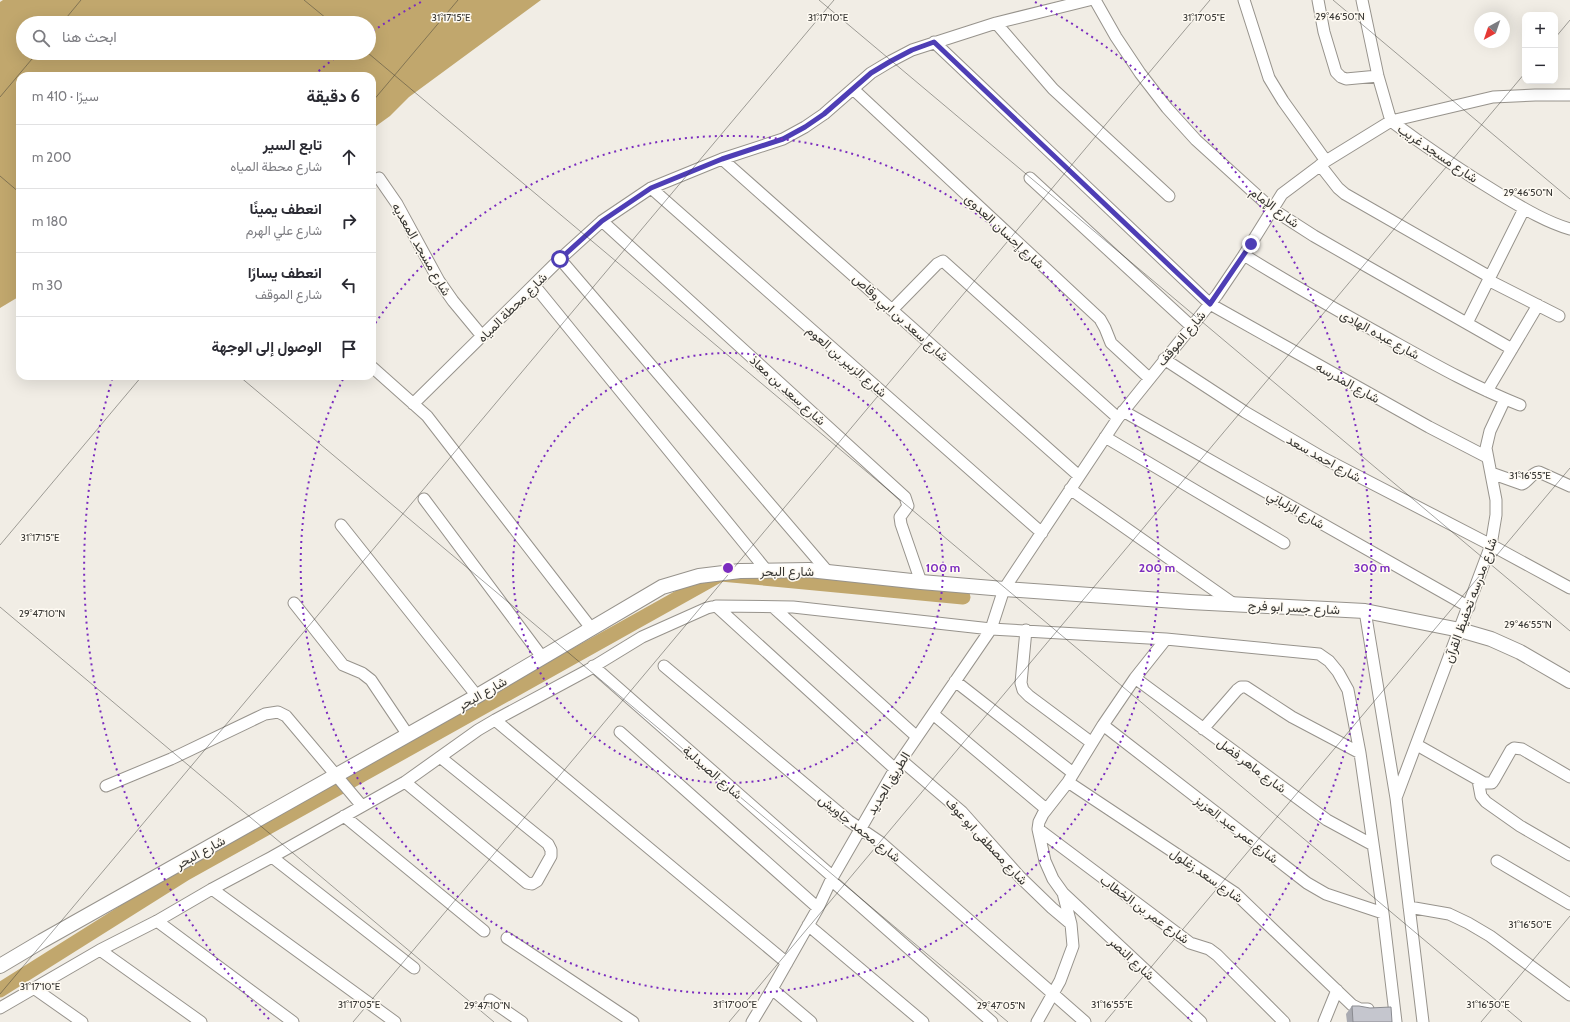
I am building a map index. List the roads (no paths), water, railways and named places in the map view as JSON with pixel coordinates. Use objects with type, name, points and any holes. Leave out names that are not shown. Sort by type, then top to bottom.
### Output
[{"type":"street","name":"شارع محطة المياه","points":[[413,404],[560,259],[602,221],[651,188],[722,159],[783,139],[824,114],[871,73],[912,50],[996,23],[1089,0]]},
{"type":"street","name":"شارع الإمام","points":[[1095,0],[1116,37],[1140,73],[1167,108],[1196,140],[1272,209],[1314,236],[1512,349]]},
{"type":"street","points":[[1244,0],[1269,78],[1338,188],[1345,194],[1489,279],[1559,316]]},
{"type":"street","points":[[1318,0],[1324,32],[1336,72],[1341,77],[1346,79],[1378,76]]},
{"type":"street","points":[[1362,0],[1378,76],[1391,121]]},
{"type":"street","points":[[996,23],[1053,88],[1169,196]]},
{"type":"street","name":"شارع المدرسه","points":[[934,42],[1210,304],[1429,427],[1487,457]]},
{"type":"street","name":"شارع إحسان العدوى","points":[[853,89],[1100,319],[1111,343],[1149,378]]},
{"type":"street","name":"شارع الموقف","points":[[1004,589],[1105,436],[1164,359],[1210,304],[1244,255],[1282,194],[1323,163],[1391,121],[1493,97],[1535,95],[1570,96]]},
{"type":"street","name":"شارع مسجد غريب","points":[[1391,121],[1462,171],[1524,209],[1570,229]]},
{"type":"street","name":"شارع سعد بن ابي وقاص","points":[[722,159],[1079,476]]},
{"type":"street","name":"شارع مسجد المعديه","points":[[379,178],[400,210],[439,281],[482,336]]},
{"type":"street","points":[[1030,178],[1191,326]]},
{"type":"street","name":"شارع الزبير بن العوم","points":[[651,188],[1042,533]]},
{"type":"street","points":[[1467,323],[1524,209]]},
{"type":"street","name":"شارع سعد بن معاذ","points":[[602,221],[905,497],[908,506],[900,517],[901,524],[921,582]]},
{"type":"street","name":"شارع عبده الهادى","points":[[1244,255],[1299,289],[1450,373],[1505,399],[1520,404]]},
{"type":"street","points":[[560,259],[828,572]]},
{"type":"street","name":"شارع الزلباني","points":[[892,310],[937,264],[943,261],[1120,415],[1469,607]]},
{"type":"street","points":[[534,285],[767,571]]},
{"type":"street","points":[[1487,391],[1538,305]]},
{"type":"street","name":"شارع احمد سعد","points":[[1164,359],[1245,412],[1325,460],[1491,544],[1570,588]]},
{"type":"street","points":[[376,371],[427,416],[590,628]]},
{"type":"street","name":"شارع مدرسه تحفيظ القرآن","points":[[1396,798],[1469,607],[1491,544],[1496,507],[1486,448],[1487,439],[1505,399]]},
{"type":"street","points":[[1105,436],[1284,543]]},
{"type":"street","points":[[1491,473],[1522,484],[1526,482],[1532,474],[1539,472],[1570,486]]},
{"type":"street","points":[[1070,489],[1234,604]]},
{"type":"street","points":[[424,499],[542,657]]},
{"type":"street","points":[[341,525],[477,696]]},
{"type":"street","name":"شارع البحر","points":[[0,966],[477,696],[590,628],[662,587],[699,576],[740,571],[809,570],[1004,589]]},
{"type":"street","name":"شارع جسر ابو فرج","points":[[1004,589],[1365,611],[1460,630],[1491,639],[1520,652],[1570,681]]},
{"type":"street","name":"الطريق الجديد","points":[[752,1022],[818,908],[860,828],[898,764],[991,629],[1004,589]]},
{"type":"street","points":[[294,603],[340,661],[348,668],[362,673],[372,680],[408,735]]},
{"type":"street","points":[[0,1008],[100,950],[157,921],[212,888],[272,857],[404,782],[478,730],[495,720],[642,638],[706,608],[716,606],[793,607],[991,629],[1166,638],[1319,654],[1330,661],[1348,690],[1360,753],[1383,913],[1387,1008],[1396,1022]]},
{"type":"street","name":"شارع مصطفى ابو عوف","points":[[716,606],[898,764],[962,812],[1020,877],[1071,924]]},
{"type":"street","points":[[772,607],[917,737]]},
{"type":"street","points":[[1365,611],[1396,798],[1423,1022]]},
{"type":"street","points":[[1026,630],[1021,683],[1023,690],[1092,743]]},
{"type":"street","points":[[1037,1022],[1060,981],[1073,946],[1071,924],[1063,894],[1045,861],[1038,829],[1039,822],[1046,809],[1071,777],[1103,725],[1135,678],[1166,638]]},
{"type":"street","name":"شارع الصيدلية","points":[[593,666],[992,1022]]},
{"type":"street","name":"شارع محمد جاويش","points":[[664,666],[849,821],[880,842],[1085,1022]]},
{"type":"street","name":"شارع ماهر فضل","points":[[1135,678],[1327,820],[1373,845]]},
{"type":"street","name":"شارع سعد زغلول","points":[[955,681],[1071,777],[1235,893],[1356,1007],[1364,1009],[1387,1008]]},
{"type":"street","points":[[1203,728],[1237,690],[1241,687],[1246,687],[1292,717],[1360,753]]},
{"type":"street","points":[[106,786],[171,759],[265,714],[278,712],[286,716],[362,806]]},
{"type":"street","points":[[933,714],[1046,809]]},
{"type":"street","points":[[495,720],[787,963]]},
{"type":"street","name":"شارع عمر عبد العزيز","points":[[1103,725],[1307,882],[1326,894],[1383,913]]},
{"type":"street","points":[[620,732],[818,908]]},
{"type":"street","points":[[1416,745],[1484,783],[1492,783],[1511,750],[1518,748],[1570,777]]},
{"type":"street","points":[[404,782],[527,883],[532,884],[537,881],[551,856],[551,850],[548,844],[440,757]]},
{"type":"street","points":[[1478,780],[1481,796],[1486,802],[1520,826],[1570,855]]},
{"type":"street","points":[[344,816],[484,931]]},
{"type":"street","name":"شارع عمر بن الخطاب","points":[[1038,829],[1190,942],[1213,952],[1284,1022]]},
{"type":"street","points":[[272,857],[414,968]]},
{"type":"street","points":[[1497,861],[1570,904]]},
{"type":"street","points":[[212,888],[395,1022]]},
{"type":"street","name":"شارع النصر","points":[[1063,894],[1201,1022]]},
{"type":"street","points":[[1409,907],[1449,914],[1468,923],[1490,936],[1570,995]]},
{"type":"street","points":[[157,921],[293,1022]]},
{"type":"street","points":[[808,925],[923,1022]]},
{"type":"street","points":[[507,938],[633,1022]]},
{"type":"street","points":[[100,950],[201,1022]]},
{"type":"street","points":[[35,988],[82,1022]]},
{"type":"street","points":[[772,989],[811,1022]]},
{"type":"street","points":[[1324,1022],[1337,990]]},
{"type":"street","points":[[490,1000],[522,1022]]},
{"type":"waterway","points":[[0,990],[186,873],[721,574],[963,597]]}]
